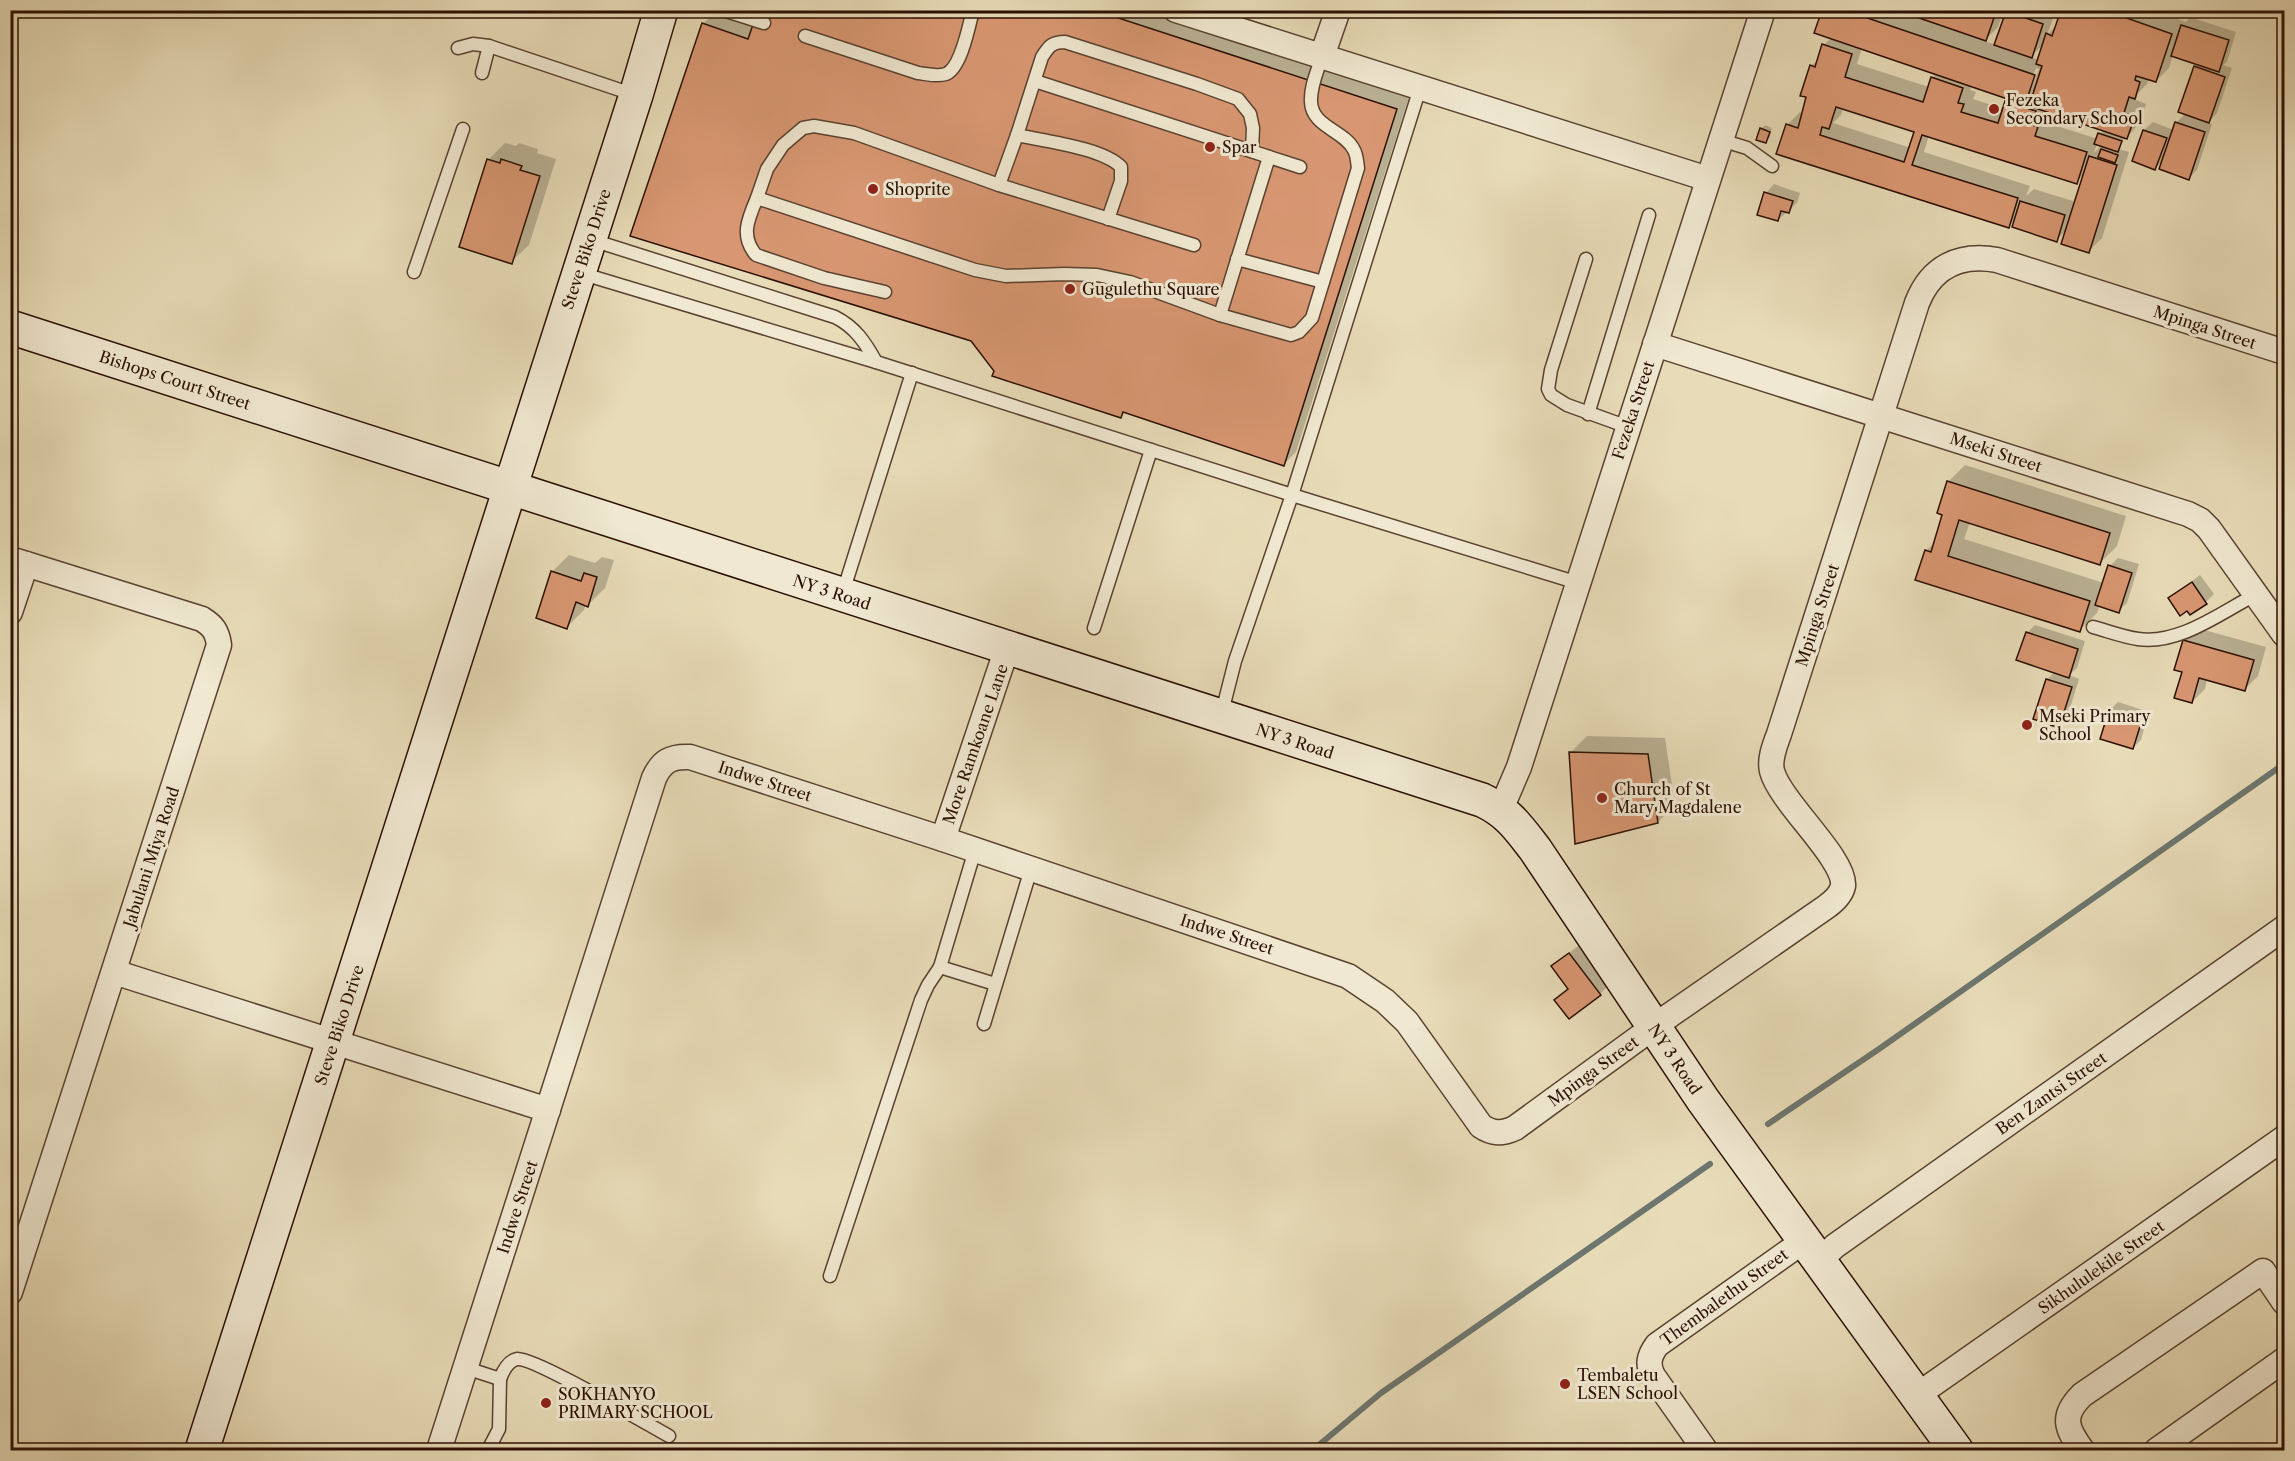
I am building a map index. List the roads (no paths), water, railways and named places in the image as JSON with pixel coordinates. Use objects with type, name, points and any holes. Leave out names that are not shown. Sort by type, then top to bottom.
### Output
[{"type":"street","name":"Steve Biko Drive","points":[[202,1450],[636,95],[661,10]]},
{"type":"street","points":[[1176,10],[1708,179]]},
{"type":"street","points":[[1322,56],[1338,10]]},
{"type":"street","name":"Fezeka Street","points":[[1501,809],[1519,767],[1763,10]]},
{"type":"street","name":"Mpinga Street","points":[[1493,1132],[1507,1132],[1515,1128],[1826,907],[1841,892],[1842,876],[1837,866],[1778,786],[1772,770],[1772,762],[1922,292],[1940,269],[1946,264],[1963,259],[1997,260],[2284,352]]},
{"type":"street","name":"Bishops Court Street","points":[[10,327],[340,433]]},
{"type":"street","name":"Mseki Street","points":[[1655,344],[2188,514],[2200,520],[2209,529],[2284,634]]},
{"type":"street","name":"NY 3 Road","points":[[340,433],[1482,800],[1501,809],[1521,830],[1542,859],[1654,1028],[1956,1450]]},
{"type":"street","points":[[10,612],[18,561]]},
{"type":"street","name":"Jabulani Miya Road","points":[[10,1292],[219,645],[218,634],[202,619],[18,561]]},
{"type":"street","name":"More Ramkoane Lane","points":[[943,839],[1007,648]]},
{"type":"street","name":"Indwe Street","points":[[439,1450],[654,778],[660,766],[669,759],[679,756],[690,757],[943,839],[1348,976],[1385,1001],[1407,1022],[1475,1120],[1493,1132]]},
{"type":"street","name":"Ben Zantsi Street","points":[[1812,1250],[1835,1246],[2284,928]]},
{"type":"street","points":[[114,972],[548,1110]]},
{"type":"street","name":"Sikhululekile Street","points":[[1916,1396],[2284,1138]]},
{"type":"street","name":"Thembalethu Street","points":[[1704,1450],[1653,1376],[1649,1363],[1651,1353],[1657,1345],[1812,1250]]},
{"type":"street","points":[[2082,1450],[2071,1435],[2067,1422],[2069,1412],[2082,1395],[2263,1271],[2284,1302]]},
{"type":"street","points":[[2157,1450],[2284,1360]]},
{"type":"lane","points":[[723,10],[764,23]]},
{"type":"lane","points":[[805,36],[918,73],[936,76],[947,74],[958,62],[973,10]]},
{"type":"lane","points":[[999,185],[1042,57],[1049,46],[1055,42],[1065,42],[1238,99],[1250,114],[1253,128],[1252,151]]},
{"type":"lane","points":[[458,48],[473,44],[489,46],[636,95]]},
{"type":"lane","points":[[482,73],[489,46]]},
{"type":"lane","points":[[757,198],[975,270],[1006,276],[1097,275],[1130,282],[1220,315],[1291,335],[1299,332],[1312,318],[1358,168],[1353,147],[1316,117],[1311,105],[1312,90],[1322,56]]},
{"type":"lane","points":[[1035,81],[1300,167]]},
{"type":"lane","points":[[1221,717],[1234,661],[1292,495],[1420,88]]},
{"type":"lane","points":[[885,292],[824,278],[767,261],[756,255],[745,235],[746,226],[767,169],[783,146],[803,128],[814,126],[854,133],[999,185],[1194,245]]},
{"type":"lane","points":[[414,272],[463,129]]},
{"type":"lane","points":[[1017,135],[1060,144],[1115,161],[1121,167],[1121,181],[1108,219]]},
{"type":"lane","points":[[1721,140],[1747,148],[1772,166]]},
{"type":"lane","points":[[1220,315],[1269,157]]},
{"type":"lane","points":[[1588,414],[1649,215]]},
{"type":"lane","points":[[589,239],[834,317],[848,323],[858,333],[876,362]]},
{"type":"lane","points":[[1237,259],[1323,282]]},
{"type":"lane","points":[[1586,259],[1548,381],[1551,395],[1588,414],[1628,427]]},
{"type":"lane","points":[[578,272],[912,373],[1578,584]]},
{"type":"lane","points":[[842,595],[912,373]]},
{"type":"lane","points":[[1094,628],[1151,450]]},
{"type":"lane","points":[[2093,627],[2139,639],[2166,638],[2255,595]]},
{"type":"lane","points":[[830,1276],[921,1000],[940,967],[975,850]]},
{"type":"lane","points":[[984,1024],[1031,869]]},
{"type":"lane","points":[[940,967],[995,984]]},
{"type":"lane","points":[[488,1450],[499,1429],[500,1379],[510,1363],[516,1359],[552,1372],[669,1436]]},
{"type":"lane","points":[[466,1368],[500,1379]]},
{"type":"waterway","points":[[1768,1124],[1879,1049],[2284,764]]},
{"type":"waterway","points":[[1313,1450],[1381,1393],[1710,1164]]},
{"type":"place","name":"Fezeka Secondary School","points":[[1994,109]]},
{"type":"place","name":"Spar","points":[[1210,147]]},
{"type":"place","name":"Shoprite","points":[[873,189]]},
{"type":"place","name":"Gugulethu Square","points":[[1070,289]]},
{"type":"place","name":"Mseki Primary School","points":[[2027,725]]},
{"type":"place","name":"Church of St Mary Magdalene","points":[[1602,798]]},
{"type":"place","name":"Tembaletu LSEN School","points":[[1565,1384]]},
{"type":"place","name":"SOKHANYO PRIMARY SCHOOL","points":[[546,1403]]}]
